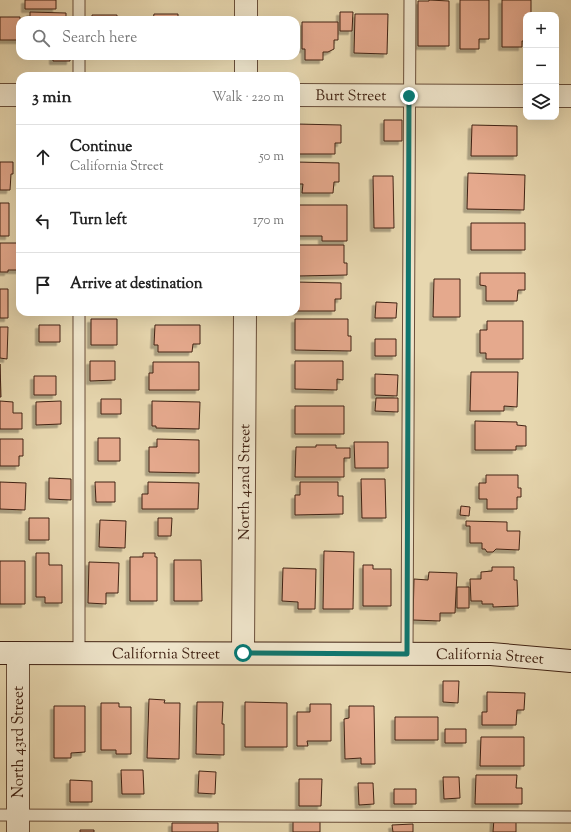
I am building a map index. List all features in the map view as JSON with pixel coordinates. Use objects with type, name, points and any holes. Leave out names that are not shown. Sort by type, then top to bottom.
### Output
[{"type":"street","points":[[246,0],[246,16]]},
{"type":"street","points":[[246,60],[246,72]]},
{"type":"street","points":[[0,95],[16,95]]},
{"type":"street","name":"Burt Street","points":[[300,96],[523,96]]},
{"type":"street","points":[[559,96],[571,96]]},
{"type":"street","name":"North 42nd Street","points":[[243,653],[245,316]]},
{"type":"street","name":"California Street","points":[[9,653],[491,654],[571,661]]},
{"type":"street","name":"North 43rd Street","points":[[9,653],[12,821]]},
{"type":"lane","points":[[79,0],[79,16]]},
{"type":"lane","points":[[407,654],[410,0]]},
{"type":"lane","points":[[79,60],[79,72]]},
{"type":"lane","points":[[79,316],[79,653]]},
{"type":"lane","points":[[12,821],[571,816]]},
{"type":"building","points":[[25,0],[56,0],[56,9],[25,9]]},
{"type":"building","points":[[460,0],[489,0],[489,39],[479,39],[479,49],[460,49]]},
{"type":"building","points":[[502,0],[531,0],[531,12],[523,12],[522,47],[502,47]]},
{"type":"building","points":[[418,1],[449,1],[449,46],[418,46]]},
{"type":"building","points":[[30,12],[66,13],[66,16],[30,16]]},
{"type":"building","points":[[340,12],[353,12],[352,31],[340,31]]},
{"type":"building","points":[[154,14],[178,14],[178,16],[154,16]]},
{"type":"building","points":[[355,14],[388,14],[387,54],[354,53]]},
{"type":"building","points":[[92,15],[117,15],[117,16]]},
{"type":"building","points":[[0,17],[16,17],[16,40],[0,40]]},
{"type":"building","points":[[302,22],[338,22],[338,40],[334,40],[334,49],[328,52],[323,52],[323,60],[305,60],[305,49],[302,49]]},
{"type":"building","points":[[53,60],[70,60],[70,61]]},
{"type":"building","points":[[384,120],[402,120],[402,141],[384,141]]},
{"type":"building","points":[[300,124],[341,125],[341,143],[335,143],[335,154],[300,154]]},
{"type":"building","points":[[472,125],[517,126],[517,156],[471,156]]},
{"type":"building","points":[[0,162],[13,162],[13,174],[11,174],[10,190],[0,190]]},
{"type":"building","points":[[300,162],[339,163],[339,182],[334,182],[333,193],[302,193],[303,184],[300,184]]},
{"type":"building","points":[[468,173],[525,175],[524,210],[467,209]]},
{"type":"building","points":[[373,176],[393,176],[394,228],[374,228]]},
{"type":"building","points":[[0,203],[9,203],[9,236],[0,236]]},
{"type":"building","points":[[300,205],[347,205],[347,241],[322,241],[322,236],[300,236]]},
{"type":"building","points":[[471,223],[525,223],[525,250],[471,250]]},
{"type":"building","points":[[0,243],[16,243],[16,270],[0,272]]},
{"type":"building","points":[[300,245],[344,245],[344,263],[347,263],[347,275],[300,276]]},
{"type":"building","points":[[480,273],[525,273],[525,290],[518,290],[517,301],[486,301],[486,286],[480,285]]},
{"type":"building","points":[[434,279],[460,279],[460,317],[433,317]]},
{"type":"building","points":[[300,282],[341,283],[341,299],[335,299],[335,311],[300,311]]},
{"type":"building","points":[[0,289],[8,289],[8,318],[0,318]]},
{"type":"building","points":[[376,302],[397,303],[396,318],[375,318]]},
{"type":"building","points":[[91,319],[117,319],[117,345],[91,345]]},
{"type":"building","points":[[295,319],[348,319],[348,336],[351,336],[351,351],[295,350]]},
{"type":"building","points":[[487,321],[523,321],[523,359],[486,359],[486,353],[480,353],[480,330],[487,330]]},
{"type":"building","points":[[39,325],[60,325],[60,342],[39,342]]},
{"type":"building","points":[[155,325],[200,325],[200,344],[193,344],[192,352],[158,352],[158,345],[154,345]]},
{"type":"building","points":[[0,327],[8,327],[7,359],[0,358]]},
{"type":"building","points":[[375,339],[396,339],[396,356],[375,356]]},
{"type":"building","points":[[90,361],[115,361],[115,380],[90,381]]},
{"type":"building","points":[[295,361],[343,361],[343,380],[337,379],[337,390],[295,389]]},
{"type":"building","points":[[153,362],[199,362],[199,390],[149,390],[149,373],[153,373]]},
{"type":"building","points":[[0,364],[1,397],[0,397]]},
{"type":"building","points":[[471,372],[518,372],[517,407],[504,406],[504,411],[470,411]]},
{"type":"building","points":[[375,374],[398,375],[397,396],[375,395]]},
{"type":"building","points":[[34,376],[56,376],[56,395],[34,395]]},
{"type":"building","points":[[376,398],[398,398],[398,412],[375,411]]},
{"type":"building","points":[[101,399],[121,399],[121,414],[101,414]]},
{"type":"building","points":[[0,401],[13,402],[13,413],[22,413],[22,429],[0,429]]},
{"type":"building","points":[[61,401],[61,424],[36,425],[36,402]]},
{"type":"building","points":[[152,401],[200,402],[199,429],[156,428],[156,426],[152,426]]},
{"type":"building","points":[[295,406],[344,406],[344,434],[295,434]]},
{"type":"building","points":[[475,421],[517,422],[517,425],[526,426],[526,446],[516,446],[516,450],[475,450]]},
{"type":"building","points":[[98,438],[120,438],[120,461],[98,461]]},
{"type":"building","points":[[0,439],[23,439],[23,456],[19,456],[19,466],[0,466]]},
{"type":"building","points":[[157,439],[199,440],[199,473],[149,472],[149,447],[157,447]]},
{"type":"building","points":[[354,442],[388,442],[388,468],[355,468]]},
{"type":"building","points":[[316,445],[336,445],[336,448],[350,448],[350,458],[344,458],[344,477],[295,477],[296,447],[316,447]]},
{"type":"building","points":[[486,475],[518,475],[518,488],[521,488],[521,497],[517,497],[517,509],[487,509],[487,499],[479,499],[479,483],[486,483]]},
{"type":"building","points":[[49,478],[71,479],[71,500],[49,499]]},
{"type":"building","points":[[361,479],[385,479],[386,518],[362,518]]},
{"type":"building","points":[[0,482],[26,483],[25,510],[0,509]]},
{"type":"building","points":[[95,482],[115,482],[115,502],[96,502]]},
{"type":"building","points":[[148,482],[199,483],[198,509],[142,509],[142,494],[148,494]]},
{"type":"building","points":[[300,482],[338,482],[338,496],[343,496],[343,514],[295,515],[295,495],[300,495]]},
{"type":"building","points":[[461,506],[470,507],[469,516],[460,515]]},
{"type":"building","points":[[29,518],[49,518],[49,540],[29,540]]},
{"type":"building","points":[[158,518],[172,518],[171,536],[158,536]]},
{"type":"building","points":[[100,520],[126,521],[125,548],[99,547]]},
{"type":"building","points":[[466,521],[507,522],[507,531],[520,531],[519,550],[496,549],[493,552],[487,552],[485,549],[482,549],[482,543],[470,543],[470,526],[466,526]]},
{"type":"building","points":[[324,551],[354,552],[353,609],[323,609]]},
{"type":"building","points":[[36,553],[49,553],[49,565],[62,565],[62,603],[45,603],[45,597],[36,597]]},
{"type":"building","points":[[143,553],[155,553],[155,557],[157,557],[157,601],[130,601],[130,557],[143,557]]},
{"type":"building","points":[[174,560],[201,560],[202,601],[174,601]]},
{"type":"building","points":[[0,561],[25,561],[25,604],[0,604]]},
{"type":"building","points":[[89,562],[119,563],[118,593],[106,593],[106,604],[88,603]]},
{"type":"building","points":[[363,565],[373,565],[373,569],[391,569],[391,606],[363,606]]},
{"type":"building","points":[[492,567],[514,567],[514,580],[517,580],[518,606],[493,607],[493,604],[482,604],[482,601],[471,601],[470,579],[481,579],[481,572],[492,571]]},
{"type":"building","points":[[283,568],[316,569],[315,609],[298,609],[298,602],[282,601]]},
{"type":"building","points":[[429,572],[457,573],[455,613],[440,613],[440,621],[413,620],[414,579],[428,580]]},
{"type":"building","points":[[457,587],[469,587],[469,608],[457,608]]},
{"type":"building","points":[[443,681],[459,681],[458,703],[443,702]]},
{"type":"building","points":[[487,692],[525,693],[524,710],[517,710],[516,725],[482,725],[482,712],[487,712]]},
{"type":"building","points":[[149,699],[165,700],[164,703],[180,703],[179,759],[147,758]]},
{"type":"building","points":[[197,702],[223,702],[222,724],[224,724],[224,755],[196,754]]},
{"type":"building","points":[[245,702],[287,703],[287,747],[245,747]]},
{"type":"building","points":[[101,703],[119,703],[119,707],[131,707],[131,754],[116,754],[116,750],[101,750]]},
{"type":"building","points":[[310,704],[331,704],[331,741],[307,741],[308,746],[297,746],[297,712],[310,712]]},
{"type":"building","points":[[54,706],[85,706],[85,752],[71,753],[71,758],[54,758]]},
{"type":"building","points":[[349,706],[374,706],[375,764],[361,764],[361,758],[345,759],[344,719],[349,718]]},
{"type":"building","points":[[395,717],[438,717],[438,740],[395,740]]},
{"type":"building","points":[[445,729],[466,729],[466,743],[445,743]]},
{"type":"building","points":[[481,737],[524,737],[524,766],[480,766]]},
{"type":"building","points":[[121,770],[143,770],[144,794],[122,794]]},
{"type":"building","points":[[199,771],[216,772],[215,794],[198,793]]},
{"type":"building","points":[[476,775],[517,775],[516,788],[522,788],[522,804],[475,804]]},
{"type":"building","points":[[443,777],[459,777],[460,798],[444,799]]},
{"type":"building","points":[[299,779],[322,779],[321,806],[299,806]]},
{"type":"building","points":[[70,780],[92,781],[92,802],[70,802]]},
{"type":"building","points":[[358,783],[373,783],[374,804],[359,805]]},
{"type":"building","points":[[394,789],[416,789],[416,804],[394,804]]},
{"type":"building","points":[[494,819],[516,820],[516,832],[493,832]]},
{"type":"building","points":[[293,820],[320,820],[320,832],[293,832]]},
{"type":"building","points":[[172,823],[218,823],[218,832],[172,832]]},
{"type":"building","points":[[413,824],[413,832],[393,832],[392,825]]},
{"type":"building","points":[[80,830],[94,830],[94,832],[80,832]]},
{"type":"route","points":[[243,653],[407,654],[409,96]]}]
